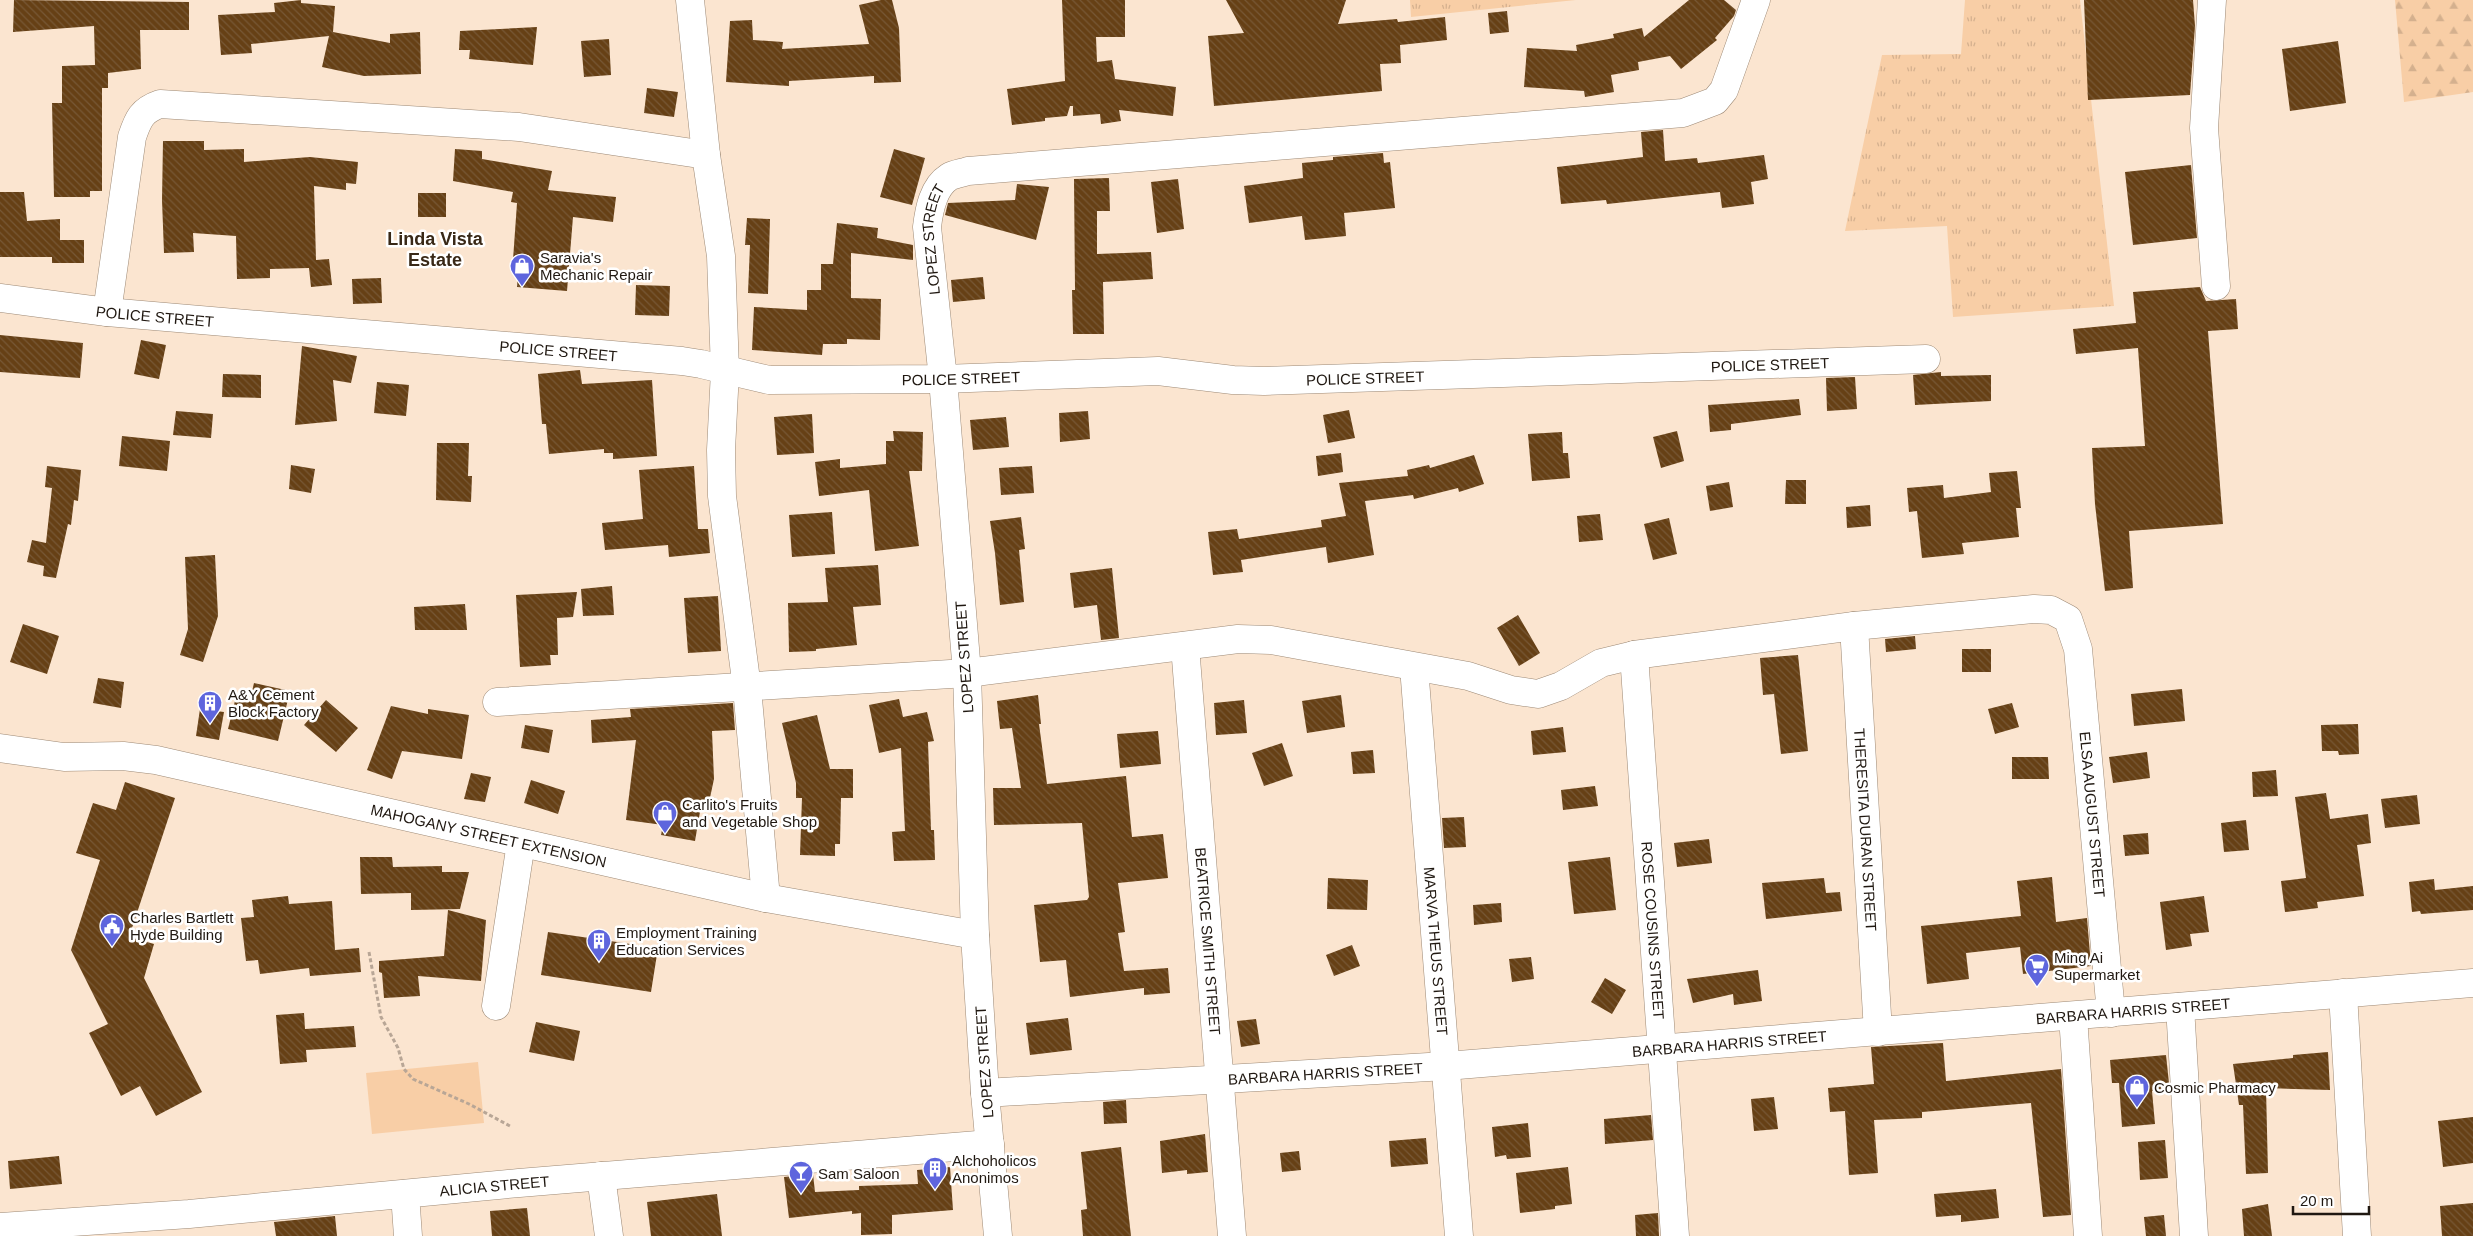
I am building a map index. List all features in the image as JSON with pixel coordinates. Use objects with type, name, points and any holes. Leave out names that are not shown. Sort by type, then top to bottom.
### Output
[{"type":"street","points":[[690,0],[706,155],[721,256],[725,370],[721,450],[722,496],[747,688],[766,898]]},
{"type":"street","name":"LOPEZ STREET","points":[[998,1236],[985,1093],[975,935],[967,673],[943,380],[926,226],[936,191],[948,177],[968,171],[1683,113],[1715,101],[1724,90],[1756,0]]},
{"type":"street","points":[[2212,0],[2204,128],[2216,286]]},
{"type":"street","points":[[107,312],[132,136],[137,120],[147,108],[160,104],[510,126],[576,134],[706,155]]},
{"type":"street","name":"POLICE STREET","points":[[0,298],[107,312],[682,361],[769,380],[943,380],[1158,371],[1233,380],[1264,381],[1926,359]]},
{"type":"street","name":"ELSA AUGUST STREET","points":[[1854,626],[2034,609],[2051,610],[2068,619],[2078,649],[2111,1013]]},
{"type":"street","points":[[497,702],[967,673],[1238,639],[1271,640],[1468,676],[1511,690],[1538,694],[1561,686],[1601,663],[1634,655],[1854,626]]},
{"type":"street","name":"THERESITA DURAN STREET","points":[[1854,626],[1878,1032]]},
{"type":"street","name":"BEATRICE SMITH STREET","points":[[1185,646],[1232,1236]]},
{"type":"street","name":"ROSE COUSINS STREET","points":[[1634,655],[1674,1236]]},
{"type":"street","name":"MARVA THEUS STREET","points":[[1414,667],[1459,1236]]},
{"type":"street","name":"MAHOGANY STREET EXTENSION","points":[[0,748],[64,757],[123,756],[156,760],[766,898],[975,935]]},
{"type":"street","points":[[496,1006],[521,843]]},
{"type":"street","name":"BARBARA HARRIS STREET","points":[[985,1093],[1446,1066],[2473,984]]},
{"type":"street","points":[[2343,993],[2357,1236]]},
{"type":"street","points":[[2180,1007],[2194,1236]]},
{"type":"street","points":[[2073,1016],[2088,1236]]},
{"type":"street","name":"ALICIA STREET","points":[[0,1228],[190,1225],[405,1194],[990,1144]]},
{"type":"street","points":[[602,1176],[609,1236]]},
{"type":"street","points":[[405,1194],[408,1236]]},
{"type":"path","points":[[369,952],[381,1017],[398,1048],[404,1069],[414,1079],[469,1104],[510,1126]]},
{"type":"green space","points":[[1410,0],[1576,0],[1411,17]]},
{"type":"green space","points":[[1965,0],[2080,0],[2114,306],[1953,317],[1947,226],[1845,231],[1882,55],[1961,54]]},
{"type":"green space","points":[[2395,0],[2473,0],[2473,92],[2404,102]]},
{"type":"green space","points":[[478,1062],[484,1123],[372,1134],[366,1073]]},
{"type":"building","points":[[14,0],[189,2],[189,30],[140,30],[141,69],[108,73],[108,88],[102,88],[102,191],[90,191],[90,197],[54,197],[52,103],[62,103],[62,66],[95,65],[94,26],[13,32]]},
{"type":"building","points":[[301,0],[301,3],[335,6],[333,32],[390,43],[390,34],[420,32],[421,74],[364,76],[322,67],[329,36],[251,44],[252,53],[221,55],[218,15],[275,12],[274,3]]},
{"type":"building","points":[[881,0],[892,0],[899,28],[901,82],[874,83],[874,76],[789,81],[789,86],[726,82],[730,21],[752,20],[753,40],[783,42],[782,49],[869,44],[859,5]]},
{"type":"building","points":[[1062,0],[1125,0],[1125,37],[1096,37],[1097,62],[1112,60],[1115,79],[1176,87],[1173,116],[1119,110],[1121,121],[1101,124],[1100,114],[1073,116],[1073,106],[1070,106],[1067,116],[1045,118],[1045,121],[1012,125],[1007,89],[1065,81]]},
{"type":"building","points":[[1226,0],[1346,0],[1338,24],[1397,19],[1398,22],[1445,17],[1447,40],[1400,45],[1401,63],[1380,64],[1382,91],[1214,106],[1208,36],[1244,33]]},
{"type":"building","points":[[1689,0],[1724,0],[1736,10],[1734,16],[1715,38],[1717,40],[1681,69],[1670,56],[1638,62],[1639,70],[1611,75],[1614,92],[1585,97],[1584,91],[1524,87],[1527,48],[1577,51],[1576,45],[1614,38],[1613,34],[1642,28],[1644,37]]},
{"type":"building","points":[[2084,0],[2193,0],[2195,26],[2190,95],[2088,100]]},
{"type":"building","points":[[1507,11],[1509,32],[1490,34],[1488,13]]},
{"type":"building","points":[[537,27],[533,65],[469,59],[470,50],[459,50],[460,31]]},
{"type":"building","points":[[609,39],[611,75],[584,77],[581,41]]},
{"type":"building","points":[[2338,41],[2346,103],[2290,111],[2282,49]]},
{"type":"building","points":[[647,88],[678,92],[674,117],[644,113]]},
{"type":"building","points":[[1663,130],[1665,161],[1697,158],[1698,163],[1764,155],[1768,179],[1751,182],[1754,204],[1722,208],[1720,192],[1607,204],[1606,200],[1561,204],[1557,167],[1643,157],[1641,132]]},
{"type":"building","points":[[163,141],[204,141],[204,150],[244,149],[244,162],[310,157],[358,162],[356,184],[346,183],[346,190],[314,186],[316,260],[329,259],[332,285],[311,287],[309,268],[270,269],[270,278],[237,279],[236,236],[193,233],[194,252],[164,253],[162,200]]},
{"type":"building","points":[[455,149],[482,151],[482,159],[552,171],[548,190],[616,197],[613,222],[573,217],[567,291],[517,287],[518,274],[512,274],[517,203],[511,202],[513,192],[453,181]]},
{"type":"building","points":[[894,149],[925,158],[912,205],[880,197]]},
{"type":"building","points":[[1383,153],[1384,163],[1390,162],[1395,208],[1344,213],[1346,236],[1305,240],[1302,216],[1249,223],[1244,186],[1303,178],[1302,163],[1333,160],[1333,157]]},
{"type":"building","points":[[2191,165],[2197,238],[2133,245],[2125,172]]},
{"type":"building","points":[[1109,178],[1110,211],[1097,211],[1097,254],[1151,252],[1153,279],[1103,282],[1104,334],[1073,334],[1072,290],[1075,290],[1074,179]]},
{"type":"building","points":[[1178,179],[1184,229],[1157,233],[1151,182]]},
{"type":"building","points":[[1017,184],[1049,187],[1036,240],[945,215],[948,203],[1015,200]]},
{"type":"building","points":[[0,192],[24,192],[27,221],[60,219],[60,240],[84,240],[84,263],[52,263],[52,257],[0,257]]},
{"type":"building","points":[[418,193],[446,193],[446,217],[418,217]]},
{"type":"building","points":[[747,218],[770,219],[768,294],[748,293],[750,245],[745,245]]},
{"type":"building","points":[[837,223],[878,228],[877,238],[913,245],[913,260],[851,253],[851,298],[881,299],[880,340],[847,339],[847,344],[823,344],[822,355],[752,350],[754,307],[807,310],[807,290],[821,290],[821,264],[833,264]]},
{"type":"building","points":[[983,277],[985,299],[953,302],[951,280]]},
{"type":"building","points":[[381,278],[382,303],[353,304],[352,279]]},
{"type":"building","points":[[636,285],[670,286],[669,316],[635,315]]},
{"type":"building","points":[[2200,287],[2206,301],[2236,299],[2238,329],[2208,331],[2223,524],[2129,531],[2133,588],[2105,591],[2095,504],[2092,448],[2145,446],[2138,348],[2076,354],[2073,329],[2136,323],[2133,292]]},
{"type":"building","points":[[0,335],[83,343],[80,378],[0,372]]},
{"type":"building","points":[[141,340],[166,345],[159,379],[134,374]]},
{"type":"building","points":[[302,346],[357,356],[351,383],[333,380],[337,421],[295,425]]},
{"type":"building","points":[[580,370],[582,384],[652,380],[657,456],[613,459],[613,453],[604,453],[604,449],[549,454],[546,424],[542,424],[538,374]]},
{"type":"building","points":[[1941,372],[1941,376],[1991,375],[1991,401],[1915,405],[1913,375]]},
{"type":"building","points":[[223,374],[261,375],[261,398],[222,397]]},
{"type":"building","points":[[1855,377],[1857,409],[1827,411],[1826,378]]},
{"type":"building","points":[[377,382],[409,385],[406,416],[374,413]]},
{"type":"building","points":[[1799,399],[1801,415],[1731,424],[1731,430],[1710,432],[1708,405]]},
{"type":"building","points":[[1349,410],[1355,438],[1328,443],[1323,415]]},
{"type":"building","points":[[176,411],[213,414],[211,438],[173,435]]},
{"type":"building","points":[[1088,411],[1090,439],[1060,442],[1059,413]]},
{"type":"building","points":[[812,414],[814,453],[777,455],[774,417]]},
{"type":"building","points":[[1006,417],[1009,447],[973,450],[970,420]]},
{"type":"building","points":[[893,431],[923,432],[922,471],[909,471],[919,546],[875,551],[869,490],[819,496],[815,462],[840,459],[840,468],[886,464],[886,441],[894,441]]},
{"type":"building","points":[[1677,431],[1684,461],[1661,468],[1653,437]]},
{"type":"building","points":[[1562,432],[1563,453],[1568,453],[1570,478],[1532,481],[1528,434]]},
{"type":"building","points":[[122,436],[170,441],[167,471],[119,466]]},
{"type":"building","points":[[437,443],[469,443],[468,476],[472,476],[471,502],[436,500]]},
{"type":"building","points":[[1341,453],[1343,472],[1318,476],[1316,456]]},
{"type":"building","points":[[1474,455],[1484,484],[1459,492],[1458,488],[1414,499],[1413,495],[1365,501],[1374,555],[1328,563],[1326,547],[1241,560],[1243,572],[1213,575],[1208,532],[1237,529],[1239,539],[1322,527],[1321,520],[1346,516],[1339,483],[1408,476],[1407,470],[1429,465],[1430,468]]},
{"type":"building","points":[[291,465],[315,469],[311,493],[289,489]]},
{"type":"building","points":[[47,466],[81,470],[78,501],[74,500],[71,525],[68,524],[56,578],[43,576],[44,566],[27,562],[32,540],[46,543],[52,488],[45,487]]},
{"type":"building","points":[[694,466],[698,529],[708,529],[710,553],[669,557],[668,545],[605,550],[602,523],[643,519],[639,470]]},
{"type":"building","points":[[1032,466],[1034,493],[1001,495],[999,468]]},
{"type":"building","points":[[2017,471],[2021,508],[2016,508],[2019,537],[1962,543],[1964,554],[1922,558],[1917,511],[1909,512],[1907,488],[1943,485],[1944,498],[1991,492],[1989,473]]},
{"type":"building","points":[[1786,480],[1806,480],[1806,504],[1785,504]]},
{"type":"building","points":[[1729,482],[1733,507],[1710,511],[1706,486]]},
{"type":"building","points":[[1870,505],[1871,526],[1847,528],[1846,507]]},
{"type":"building","points":[[832,512],[835,554],[792,557],[789,515]]},
{"type":"building","points":[[1600,514],[1603,540],[1579,542],[1577,516]]},
{"type":"building","points":[[1021,517],[1025,549],[1019,550],[1024,602],[1000,605],[990,521]]},
{"type":"building","points":[[1669,518],[1677,554],[1653,560],[1644,524]]},
{"type":"building","points":[[215,555],[218,616],[203,662],[180,655],[188,629],[185,557]]},
{"type":"building","points":[[878,565],[881,605],[853,607],[857,645],[816,649],[816,651],[789,652],[788,603],[828,602],[825,568]]},
{"type":"building","points":[[1112,568],[1119,638],[1101,640],[1097,605],[1074,608],[1070,573]]},
{"type":"building","points":[[612,586],[614,615],[583,616],[581,589]]},
{"type":"building","points":[[577,592],[573,617],[557,618],[558,655],[550,655],[551,665],[520,667],[516,595]]},
{"type":"building","points":[[718,596],[721,651],[688,653],[684,598]]},
{"type":"building","points":[[465,604],[467,630],[415,630],[414,607]]},
{"type":"building","points":[[1518,615],[1540,653],[1519,666],[1497,628]]},
{"type":"building","points":[[23,624],[59,636],[47,674],[10,662]]},
{"type":"building","points":[[1915,636],[1916,649],[1886,652],[1885,639]]},
{"type":"building","points":[[1962,649],[1991,649],[1991,672],[1962,672]]},
{"type":"building","points":[[1798,655],[1808,751],[1781,754],[1774,694],[1763,695],[1760,658]]},
{"type":"building","points":[[98,678],[124,682],[121,708],[93,703]]},
{"type":"building","points":[[254,683],[290,691],[278,741],[228,729],[236,697],[250,700]]},
{"type":"building","points":[[2182,689],[2185,721],[2134,726],[2131,694]]},
{"type":"building","points":[[1038,695],[1041,724],[1039,724],[1047,784],[1126,776],[1132,837],[1163,834],[1168,878],[1118,883],[1125,932],[1118,933],[1124,971],[1168,968],[1170,993],[1144,995],[1144,988],[1070,997],[1066,960],[1040,962],[1034,905],[1087,900],[1089,897],[1082,823],[994,825],[993,788],[1021,788],[1012,728],[1000,729],[997,701]]},
{"type":"building","points":[[1341,695],[1345,727],[1307,733],[1302,701]]},
{"type":"building","points":[[899,699],[903,717],[927,712],[934,741],[928,742],[931,830],[934,830],[935,860],[894,861],[892,832],[905,831],[901,748],[879,753],[869,705]]},
{"type":"building","points":[[326,700],[358,728],[336,752],[304,725]]},
{"type":"building","points":[[1244,700],[1247,733],[1216,735],[1214,703]]},
{"type":"building","points":[[733,703],[735,730],[712,731],[714,779],[708,807],[701,806],[695,841],[661,835],[663,825],[626,820],[636,740],[592,743],[591,720],[631,717],[630,709]]},
{"type":"building","points":[[2012,703],[2019,727],[1995,734],[1988,709]]},
{"type":"building","points":[[391,706],[428,714],[428,709],[469,715],[462,759],[402,751],[392,779],[367,770]]},
{"type":"building","name":"A&Y Cement Block Factory","points":[[200,709],[224,712],[219,740],[196,736]]},
{"type":"building","points":[[817,715],[830,769],[853,769],[853,798],[841,798],[840,844],[835,844],[835,856],[800,855],[802,798],[796,798],[796,783],[782,723]]},
{"type":"building","points":[[2358,724],[2359,754],[2339,755],[2338,751],[2322,751],[2321,725]]},
{"type":"building","points":[[525,725],[553,730],[549,753],[521,748]]},
{"type":"building","points":[[1563,727],[1566,752],[1533,755],[1531,731]]},
{"type":"building","points":[[1158,731],[1161,764],[1120,768],[1117,734]]},
{"type":"building","points":[[1282,743],[1293,776],[1264,786],[1252,753]]},
{"type":"building","points":[[1373,750],[1375,773],[1353,774],[1351,752]]},
{"type":"building","points":[[2147,752],[2150,778],[2113,783],[2109,757]]},
{"type":"building","points":[[2012,757],[2048,757],[2049,779],[2012,779]]},
{"type":"building","points":[[2276,770],[2278,796],[2253,797],[2252,772]]},
{"type":"building","points":[[471,773],[491,777],[485,802],[464,799]]},
{"type":"building","points":[[531,780],[565,791],[558,814],[524,803]]},
{"type":"building","name":"Charles Bartlett Hyde Building","points":[[125,782],[175,798],[129,937],[154,944],[144,978],[202,1092],[156,1116],[140,1086],[121,1096],[89,1033],[108,1024],[71,950],[100,860],[76,853],[93,803],[116,810]]},
{"type":"building","points":[[1595,786],[1598,806],[1563,810],[1561,790]]},
{"type":"building","points":[[2326,793],[2330,819],[2368,814],[2371,843],[2357,845],[2364,896],[2317,902],[2318,908],[2285,912],[2281,881],[2306,878],[2295,797]]},
{"type":"building","points":[[2417,795],[2420,824],[2385,828],[2381,799]]},
{"type":"building","points":[[1464,817],[1466,847],[1444,848],[1442,818]]},
{"type":"building","points":[[2246,820],[2249,850],[2224,852],[2221,823]]},
{"type":"building","points":[[2148,833],[2149,854],[2125,856],[2123,835]]},
{"type":"building","points":[[1709,839],[1712,863],[1677,867],[1674,843]]},
{"type":"building","points":[[360,857],[392,857],[393,867],[442,866],[442,872],[469,872],[460,909],[411,910],[411,893],[361,894]]},
{"type":"building","points":[[1610,857],[1616,910],[1574,914],[1568,862]]},
{"type":"building","points":[[2052,877],[2056,922],[2087,918],[2091,966],[2023,974],[2020,947],[1966,953],[1969,979],[1927,984],[1921,926],[2021,916],[2017,881]]},
{"type":"building","points":[[1328,878],[1368,880],[1367,910],[1327,909]]},
{"type":"building","points":[[1824,878],[1826,893],[1840,892],[1842,911],[1766,919],[1762,883]]},
{"type":"building","points":[[2434,879],[2435,890],[2473,886],[2473,910],[2421,914],[2420,911],[2412,912],[2409,882]]},
{"type":"building","points":[[288,896],[289,904],[332,901],[335,950],[359,948],[361,972],[310,976],[309,968],[260,974],[258,960],[246,961],[241,918],[254,917],[252,900]]},
{"type":"building","points":[[2204,896],[2209,932],[2190,934],[2192,946],[2166,950],[2160,902]]},
{"type":"building","points":[[1501,903],[1502,922],[1474,925],[1473,905]]},
{"type":"building","points":[[448,910],[486,920],[481,981],[418,976],[420,996],[384,998],[379,961],[444,956]]},
{"type":"building","name":"Employment Training Education Services","points":[[548,932],[658,948],[651,992],[541,975]]},
{"type":"building","points":[[1352,945],[1360,966],[1334,976],[1326,955]]},
{"type":"building","points":[[1531,957],[1534,979],[1512,982],[1509,959]]},
{"type":"building","points":[[1758,970],[1762,1001],[1734,1005],[1733,994],[1693,1003],[1687,979]]},
{"type":"building","points":[[1605,978],[1626,990],[1612,1014],[1591,1002]]},
{"type":"building","points":[[304,1013],[305,1029],[354,1026],[356,1047],[306,1050],[307,1062],[280,1064],[276,1015]]},
{"type":"building","points":[[1068,1018],[1072,1050],[1030,1055],[1026,1023]]},
{"type":"building","points":[[1256,1019],[1260,1044],[1241,1047],[1237,1021]]},
{"type":"building","points":[[536,1022],[580,1031],[574,1061],[529,1052]]},
{"type":"building","points":[[1943,1043],[1946,1081],[2061,1069],[2071,1215],[2043,1217],[2031,1103],[1922,1112],[1922,1118],[1874,1120],[1878,1173],[1849,1175],[1845,1111],[1830,1112],[1828,1088],[1874,1084],[1871,1047]]},
{"type":"building","points":[[2328,1052],[2330,1090],[2266,1088],[2268,1173],[2246,1174],[2243,1105],[2239,1105],[2233,1064],[2293,1058],[2293,1055]]},
{"type":"building","name":"Cosmic Pharmacy","points":[[2166,1055],[2169,1083],[2161,1084],[2162,1090],[2152,1091],[2155,1124],[2122,1127],[2119,1083],[2112,1083],[2110,1060]]},
{"type":"building","points":[[1774,1097],[1778,1129],[1754,1131],[1751,1099]]},
{"type":"building","points":[[1126,1100],[1127,1123],[1104,1124],[1103,1102]]},
{"type":"building","points":[[1651,1115],[1653,1140],[1605,1144],[1604,1119]]},
{"type":"building","points":[[2473,1117],[2473,1163],[2443,1167],[2438,1121]]},
{"type":"building","points":[[1528,1123],[1531,1157],[1507,1159],[1506,1155],[1495,1157],[1492,1127]]},
{"type":"building","points":[[1205,1134],[1208,1172],[1187,1174],[1187,1170],[1162,1173],[1160,1141]]},
{"type":"building","points":[[1426,1138],[1428,1164],[1391,1167],[1389,1141]]},
{"type":"building","points":[[2165,1140],[2168,1178],[2140,1180],[2138,1142]]},
{"type":"building","points":[[1121,1147],[1131,1236],[1083,1236],[1081,1210],[1087,1209],[1081,1152]]},
{"type":"building","points":[[1299,1151],[1301,1170],[1282,1172],[1280,1153]]},
{"type":"building","points":[[59,1156],[62,1184],[10,1189],[8,1161]]},
{"type":"building","points":[[950,1167],[953,1210],[892,1215],[892,1234],[861,1235],[861,1213],[852,1214],[852,1211],[789,1218],[784,1177],[813,1174],[815,1192],[859,1190],[859,1186],[918,1184],[917,1170]]},
{"type":"building","points":[[1568,1167],[1572,1204],[1555,1206],[1555,1209],[1520,1213],[1516,1173]]},
{"type":"building","points":[[1996,1189],[1999,1218],[1961,1222],[1961,1215],[1936,1217],[1934,1194]]},
{"type":"building","points":[[717,1194],[722,1236],[651,1236],[647,1202]]},
{"type":"building","points":[[2473,1203],[2473,1236],[2442,1236],[2440,1206]]},
{"type":"building","points":[[2268,1204],[2272,1236],[2244,1236],[2242,1209]]},
{"type":"building","points":[[527,1208],[530,1236],[492,1236],[490,1211]]},
{"type":"building","points":[[1658,1213],[1659,1236],[1636,1236],[1635,1215]]},
{"type":"building","points":[[2164,1215],[2166,1236],[2146,1236],[2144,1217]]},
{"type":"building","points":[[335,1216],[337,1236],[276,1236],[274,1222]]},
{"type":"place","name":"Saravia's Mechanic Repair","points":[[522,287]]},
{"type":"place","name":"A&Y Cement Block Factory","points":[[210,724]]},
{"type":"place","name":"Carlito's Fruits and Vegetable Shop","points":[[665,834]]},
{"type":"place","name":"Charles Bartlett Hyde Building","points":[[112,947]]},
{"type":"place","name":"Employment Training Education Services","points":[[599,962]]},
{"type":"place","name":"Ming Ai Supermarket","points":[[2037,987]]},
{"type":"place","name":"Cosmic Pharmacy","points":[[2137,1108]]},
{"type":"place","name":"Alchoholicos Anonimos","points":[[935,1190]]},
{"type":"place","name":"Sam Saloon","points":[[801,1194]]},
{"type":"district","name":"Linda Vista Estate","points":[[435,249]]}]
